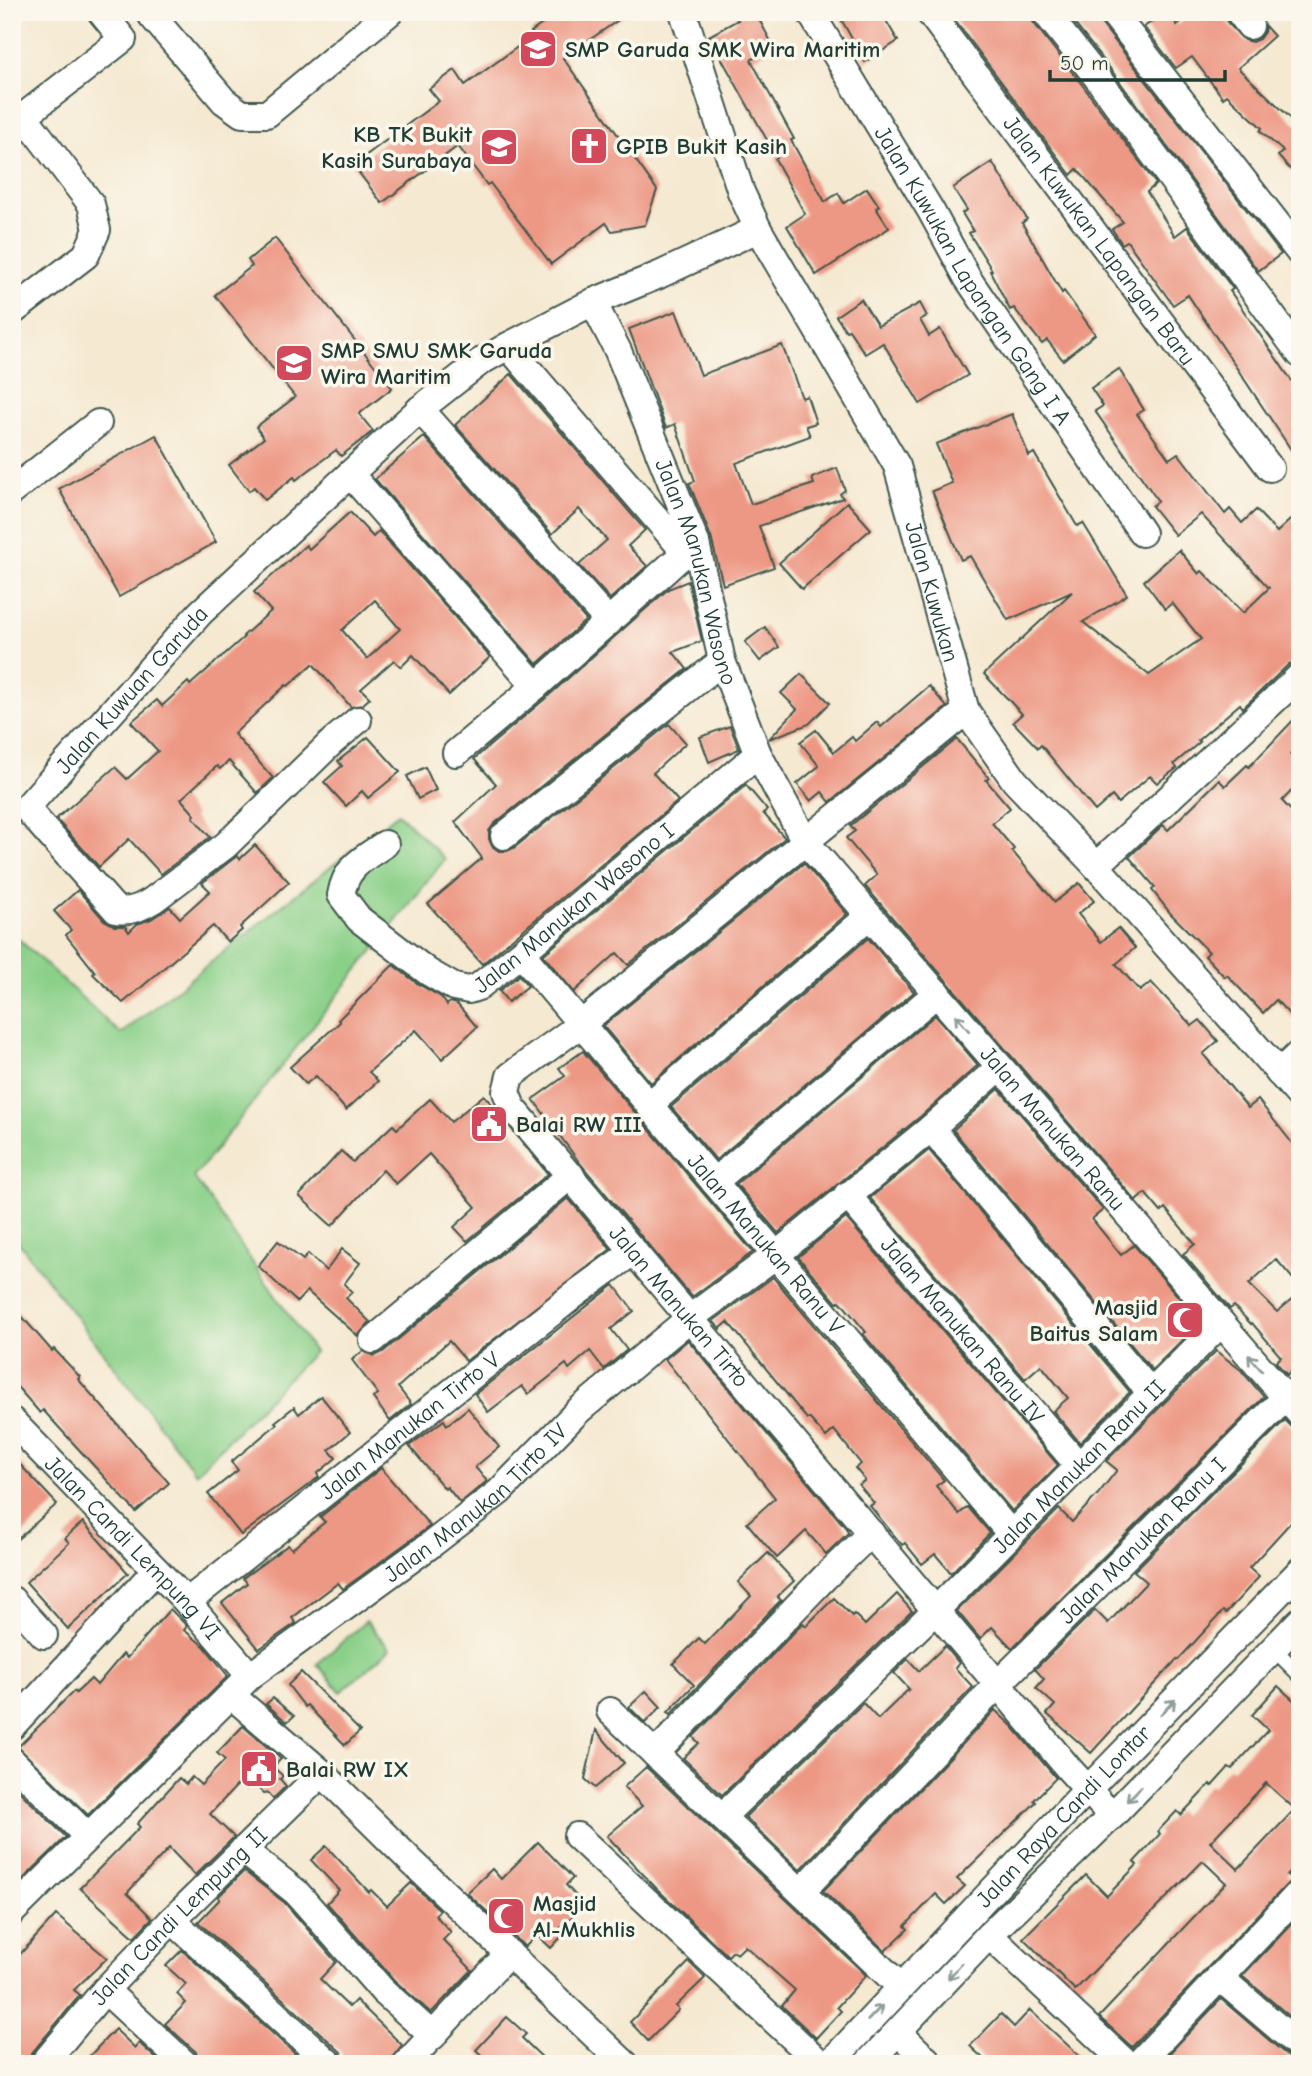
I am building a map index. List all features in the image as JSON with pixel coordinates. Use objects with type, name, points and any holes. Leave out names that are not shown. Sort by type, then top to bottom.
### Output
[{"type":"street","points":[[101,12],[122,38]]},
{"type":"street","points":[[12,313],[86,255],[97,230],[92,204],[18,121],[122,38],[154,14],[224,102],[242,114],[267,114],[390,12]]},
{"type":"street","name":"Jalan Kuwukan","points":[[683,12],[741,192],[758,229],[897,466],[966,711],[1015,781],[1096,866],[1300,1096]]},
{"type":"street","name":"Jalan Kuwukan Lapangan Gang I A","points":[[810,12],[931,211],[968,279],[1142,533]]},
{"type":"street","name":"Jalan Kuwukan Lapangan Baru","points":[[929,12],[1270,468]]},
{"type":"street","points":[[1045,12],[1096,76],[1300,354]]},
{"type":"street","points":[[1112,12],[1300,253]]},
{"type":"street","name":"Jalan Kuwuan Garuda","points":[[358,720],[226,845],[142,908],[116,910],[19,814],[200,613],[420,409],[480,362],[508,346],[593,302],[758,229]]},
{"type":"street","name":"Jalan Manukan Wasono","points":[[593,302],[618,351],[691,548],[722,661],[758,754],[805,841]]},
{"type":"street","points":[[456,753],[536,686],[691,548],[508,346]]},
{"type":"street","points":[[420,409],[609,622]]},
{"type":"street","points":[[12,491],[98,423]]},
{"type":"street","points":[[350,474],[536,686]]},
{"type":"street","points":[[504,836],[722,661]]},
{"type":"street","points":[[1096,866],[1300,676]]},
{"type":"street","name":"Jalan Manukan Tirto","points":[[966,711],[581,1024],[510,1076],[506,1091],[512,1107],[1087,1790],[1112,1816]]},
{"type":"street","name":"Jalan Manukan Wasono I","points":[[385,844],[352,867],[344,881],[341,895],[359,919],[428,972],[454,987],[469,990],[478,987],[521,953],[758,754]]},
{"type":"street","name":"Jalan Manukan Ranu","points":[[805,841],[1293,1406]]},
{"type":"street","points":[[649,1105],[869,916]]},
{"type":"street","name":"Jalan Manukan Ranu V","points":[[521,953],[1011,1534]]},
{"type":"street","points":[[714,1182],[937,993]]},
{"type":"street","points":[[1279,1073],[1300,1053]]},
{"type":"street","name":"Jalan Manukan Tirto IV","points":[[12,1912],[250,1676],[499,1492],[578,1411],[690,1318],[776,1255],[931,1128],[1000,1067]]},
{"type":"street","points":[[931,1128],[1151,1393]]},
{"type":"street","points":[[373,1340],[571,1175]]},
{"type":"street","name":"Jalan Manukan Ranu IV","points":[[848,1195],[1079,1466]]},
{"type":"street","name":"Jalan Manukan Tirto V","points":[[187,1602],[574,1295],[634,1251]]},
{"type":"street","name":"Jalan Manukan Ranu II","points":[[722,1817],[936,1610],[1221,1323]]},
{"type":"street","name":"Jalan Manukan Ranu I","points":[[802,1892],[998,1684],[1293,1406]]},
{"type":"street","name":"Jalan Candi Lempung VI","points":[[12,1421],[187,1602],[250,1676]]},
{"type":"street","points":[[656,1754],[825,1577],[871,1533]]},
{"type":"street","points":[[12,1726],[155,1571]]},
{"type":"street","name":"Jalan Raya Candi Lontar","points":[[829,2064],[1087,1790],[1300,1571]]},
{"type":"street","points":[[12,1600],[44,1635]]},
{"type":"street","name":"Jalan Raya Candi Lontar","points":[[867,2064],[989,1935],[1112,1816],[1300,1620]]},
{"type":"street","points":[[231,1695],[322,1773],[625,2064]]},
{"type":"street","points":[[610,1711],[901,1987]]},
{"type":"street","points":[[12,1761],[88,1837]]},
{"type":"street","name":"Jalan Candi Lempung II","points":[[43,2064],[105,1990],[172,1920],[322,1773]]},
{"type":"street","points":[[577,1836],[821,2064]]},
{"type":"street","points":[[243,1850],[296,1892],[383,1991],[433,2036]]},
{"type":"street","points":[[1138,2064],[1300,1892]]},
{"type":"street","points":[[172,1920],[330,2064]]},
{"type":"street","points":[[989,1935],[1127,2064]]},
{"type":"street","points":[[407,2064],[509,1953]]},
{"type":"street","points":[[1219,1978],[1300,2046]]},
{"type":"street","points":[[105,1990],[185,2064]]},
{"type":"street","points":[[898,2032],[931,2064]]},
{"type":"lane","points":[[1273,1648],[1300,1675]]},
{"type":"green space","points":[[398,813],[445,859],[194,1177],[314,1352],[196,1473],[12,1234],[12,933],[121,1034]]},
{"type":"green space","points":[[366,1621],[390,1649],[341,1692],[317,1664]]},
{"type":"building","points":[[560,12],[630,12],[563,58],[657,190],[645,225],[612,231],[606,223],[551,264],[490,183],[487,185],[458,146],[382,203],[353,165],[439,101],[429,89],[455,70],[465,85],[534,35],[531,32]]},
{"type":"building","points":[[733,12],[755,12],[774,47],[751,60],[825,202],[838,193],[844,203],[867,188],[889,228],[816,275],[787,226],[805,214],[709,36],[738,20]]},
{"type":"building","points":[[837,12],[881,12],[898,41],[865,62]]},
{"type":"building","points":[[949,12],[1030,12],[1033,22],[1156,184],[1147,192],[1175,236],[1187,227],[1233,289],[1230,291],[1300,393],[1300,463],[1188,295],[1173,305],[1127,241],[1122,244],[1112,229],[1123,222],[1077,169],[1071,175]]},
{"type":"building","points":[[1079,12],[1097,12],[1100,22],[1281,254],[1258,271],[1071,19]]},
{"type":"building","points":[[1169,12],[1177,25],[1194,12],[1224,12],[1227,22],[1244,40],[1252,42],[1259,39],[1265,26],[1274,36],[1238,68],[1300,127],[1300,180],[1278,156],[1283,151],[1260,131],[1262,128],[1227,95],[1223,98],[1192,57],[1176,68],[1144,27]]},
{"type":"building","points":[[992,162],[1027,219],[1022,223],[1062,293],[1064,291],[1095,334],[1063,360],[1047,340],[1042,344],[1014,308],[1010,310],[990,271],[992,270],[969,233],[973,231],[962,213],[967,210],[953,188]]},
{"type":"building","points":[[275,238],[392,388],[359,414],[373,431],[341,456],[336,450],[296,480],[294,477],[265,500],[254,487],[249,491],[229,465],[264,438],[256,427],[295,397],[215,295],[252,266],[248,260]]},
{"type":"building","points":[[861,299],[878,326],[920,303],[927,316],[920,320],[929,336],[940,329],[968,375],[920,404],[883,343],[865,354],[836,316]]},
{"type":"building","points":[[676,311],[701,375],[782,345],[802,398],[807,396],[816,423],[806,426],[810,436],[736,463],[751,504],[814,484],[812,478],[837,468],[845,490],[840,494],[843,498],[759,526],[774,567],[723,585],[711,537],[689,483],[695,481],[675,424],[666,428],[629,329]]},
{"type":"building","points":[[1119,369],[1144,410],[1137,414],[1169,459],[1178,453],[1225,514],[1230,509],[1242,523],[1256,510],[1277,532],[1300,511],[1300,661],[1289,664],[1243,708],[1240,704],[1174,764],[1177,768],[1157,783],[1150,776],[1118,803],[1112,796],[1095,811],[1041,745],[1038,748],[1013,722],[1022,714],[984,674],[1072,592],[1008,620],[970,556],[961,560],[932,491],[952,483],[936,444],[1012,414],[1029,456],[1034,453],[1077,526],[1083,523],[1127,595],[1083,622],[1149,675],[1201,639],[1172,603],[1165,609],[1144,581],[1179,550],[1199,574],[1202,571],[1243,613],[1269,588],[1201,514],[1175,535],[1152,506],[1158,501],[1095,411],[1103,406],[1091,388]]},
{"type":"building","points":[[511,374],[645,530],[628,546],[647,566],[610,599],[579,565],[607,540],[579,509],[552,534],[455,425]]},
{"type":"building","points":[[156,435],[216,542],[119,597],[59,489]]},
{"type":"building","points":[[424,437],[586,620],[537,664],[375,479]]},
{"type":"building","points":[[847,502],[871,529],[802,589],[779,563]]},
{"type":"building","points":[[350,512],[373,537],[379,531],[490,657],[449,695],[413,655],[401,667],[394,660],[361,689],[370,698],[362,705],[351,707],[313,664],[286,685],[234,734],[273,778],[257,793],[229,761],[220,769],[217,766],[181,799],[210,837],[161,874],[129,839],[99,867],[56,819],[115,767],[127,779],[158,751],[131,722],[157,700],[162,706],[188,682],[190,685],[271,611],[254,592],[306,545],[309,549]],"holes":[[[375,600],[400,629],[367,659],[342,630]]]},
{"type":"building","points":[[688,581],[702,641],[673,652],[687,669],[494,824],[489,831],[489,839],[492,846],[499,851],[514,848],[669,724],[686,743],[653,773],[678,801],[482,964],[428,904],[482,858],[455,822],[496,784],[474,759],[668,589]]},
{"type":"building","points":[[765,627],[779,647],[760,661],[745,642]]},
{"type":"building","points":[[801,674],[830,703],[809,724],[769,739],[797,709],[781,693]]},
{"type":"building","points":[[929,686],[947,707],[830,802],[822,792],[811,801],[797,784],[819,766],[800,742],[816,730],[834,752],[852,737],[855,741],[877,722],[881,727]]},
{"type":"building","points":[[1300,713],[1300,744],[1290,754],[1300,764],[1300,782],[1282,801],[1300,820],[1300,1026],[1276,1000],[1263,1013],[1227,975],[1225,977],[1205,956],[1209,952],[1171,914],[1152,890],[1155,887],[1129,857],[1163,825],[1168,830],[1219,780],[1225,786],[1247,765],[1249,767]]},
{"type":"building","points":[[730,726],[739,749],[709,762],[700,737]]},
{"type":"building","points":[[368,737],[400,772],[368,798],[362,791],[346,806],[324,782],[342,766],[338,761]]},
{"type":"building","points":[[957,739],[1010,808],[992,823],[1014,849],[1012,851],[1055,902],[1079,883],[1094,901],[1078,914],[1101,942],[1118,928],[1135,948],[1116,964],[1140,991],[1151,982],[1192,1026],[1200,1020],[1218,1041],[1203,1054],[1248,1108],[1258,1100],[1300,1153],[1300,1287],[1276,1259],[1249,1284],[1277,1312],[1300,1293],[1300,1379],[1292,1369],[1287,1375],[1276,1362],[1281,1357],[1252,1323],[1234,1306],[1230,1309],[1183,1254],[1195,1244],[1165,1208],[1161,1212],[1145,1193],[1136,1201],[865,886],[877,875],[846,838],[855,831],[850,826]]},
{"type":"building","points":[[425,767],[436,790],[418,799],[407,776]]},
{"type":"building","points":[[746,785],[767,810],[763,813],[785,838],[628,965],[617,953],[574,992],[543,955]]},
{"type":"building","points":[[255,845],[289,882],[240,927],[242,930],[228,942],[213,926],[123,1003],[93,974],[95,972],[66,935],[71,930],[54,911],[78,890],[104,920],[115,926],[125,926],[129,932],[137,924],[170,907],[180,918],[210,891],[202,883],[237,856],[240,859]]},
{"type":"building","points":[[804,863],[847,914],[651,1083],[603,1026]]},
{"type":"building","points":[[868,938],[914,992],[716,1160],[671,1107]]},
{"type":"building","points":[[393,965],[441,997],[447,1005],[450,1002],[457,1004],[477,1027],[442,1059],[416,1030],[369,1072],[378,1081],[346,1110],[316,1076],[306,1084],[290,1067],[340,1022],[338,1020]]},
{"type":"building","points":[[519,975],[528,986],[508,1002],[499,991]]},
{"type":"building","points":[[935,1015],[978,1065],[921,1116],[778,1233],[736,1184]]},
{"type":"building","points":[[583,1051],[753,1252],[692,1297],[579,1162],[533,1099],[565,1076],[559,1068]]},
{"type":"building","points":[[999,1089],[1103,1210],[1092,1219],[1121,1255],[1134,1245],[1200,1322],[1152,1370],[953,1130]]},
{"type":"building","points":[[484,1095],[548,1174],[467,1241],[454,1227],[476,1207],[429,1154],[396,1184],[383,1170],[332,1226],[299,1196],[341,1151],[353,1162],[393,1125],[397,1129],[430,1099],[451,1122]]},
{"type":"building","points":[[929,1150],[1130,1392],[1080,1443],[1053,1411],[1068,1398],[1041,1365],[1025,1379],[870,1198]]},
{"type":"building","points":[[568,1198],[611,1249],[466,1361],[449,1341],[398,1387],[411,1404],[390,1421],[373,1398],[378,1394],[352,1360],[363,1351],[375,1356],[383,1352]]},
{"type":"building","points":[[846,1218],[1058,1465],[1012,1511],[863,1334],[866,1332],[840,1301],[837,1303],[798,1257]]},
{"type":"building","points":[[278,1241],[303,1260],[308,1254],[326,1271],[342,1249],[360,1263],[344,1284],[352,1292],[346,1298],[370,1322],[358,1336],[307,1291],[297,1302],[258,1266]]},
{"type":"building","points":[[773,1277],[944,1480],[936,1486],[959,1514],[968,1507],[990,1533],[951,1573],[935,1554],[922,1564],[905,1543],[902,1545],[870,1506],[874,1503],[859,1485],[865,1480],[855,1468],[861,1464],[834,1430],[826,1437],[809,1418],[807,1419],[728,1322],[720,1329],[713,1321]]},
{"type":"building","points":[[614,1285],[634,1311],[611,1329],[627,1350],[604,1369],[590,1351],[569,1369],[566,1364],[528,1394],[522,1386],[488,1412],[475,1394]]},
{"type":"building","points":[[12,1305],[52,1351],[54,1349],[80,1377],[78,1379],[169,1483],[136,1512],[43,1410],[40,1413],[12,1381]]},
{"type":"building","points":[[688,1340],[846,1528],[848,1533],[826,1554],[806,1531],[777,1558],[747,1523],[775,1498],[665,1359]]},
{"type":"building","points":[[1216,1351],[1241,1370],[1264,1397],[1012,1648],[992,1627],[980,1639],[957,1611],[1059,1509],[1072,1522],[1117,1470],[1106,1461]]},
{"type":"building","points":[[321,1396],[350,1432],[329,1450],[336,1458],[317,1474],[319,1477],[241,1535],[208,1494],[238,1470],[231,1462],[277,1424],[275,1422],[294,1407],[299,1414]]},
{"type":"building","points":[[468,1408],[499,1447],[475,1467],[487,1481],[460,1503],[409,1446],[444,1420],[447,1425]]},
{"type":"building","points":[[1285,1420],[1294,1429],[1300,1429],[1300,1530],[1291,1522],[1249,1568],[1259,1577],[1226,1613],[1223,1611],[1177,1659],[1091,1753],[1047,1714],[1055,1705],[1036,1688],[1044,1679],[1035,1669],[1095,1610],[1108,1623],[1147,1582],[1134,1571]]},
{"type":"building","points":[[12,1456],[57,1504],[12,1544]]},
{"type":"building","points":[[381,1468],[430,1526],[343,1589],[338,1583],[292,1618],[296,1623],[259,1649],[222,1603],[247,1583],[243,1578],[288,1545],[292,1549],[325,1522],[320,1517]]},
{"type":"building","points":[[83,1522],[128,1573],[68,1629],[26,1582],[69,1543],[65,1538]]},
{"type":"building","points":[[768,1553],[794,1581],[777,1597],[781,1600],[671,1714],[668,1712],[694,1685],[673,1664],[699,1638],[705,1644],[751,1596],[738,1582]]},
{"type":"building","points":[[897,1594],[912,1611],[722,1795],[683,1758],[699,1743],[693,1737],[803,1623],[806,1626],[834,1598],[865,1625]]},
{"type":"building","points":[[170,1609],[187,1626],[184,1630],[204,1646],[228,1676],[88,1815],[18,1747],[74,1691],[76,1693],[91,1679],[97,1685],[123,1654],[127,1658]]},
{"type":"building","points":[[945,1646],[959,1663],[955,1668],[973,1687],[800,1870],[745,1817],[863,1703],[878,1719],[909,1689],[894,1673],[908,1659],[919,1671]]},
{"type":"building","points":[[301,1672],[360,1731],[345,1745],[307,1705],[305,1707],[288,1685]]},
{"type":"building","points":[[1278,1686],[1300,1706],[1300,1861],[1287,1875],[1292,1879],[1132,2047],[1099,2017],[1226,1883],[1203,1861],[1075,1990],[1023,1938],[1086,1875],[1107,1896],[1137,1865],[1134,1862],[1177,1811],[1181,1815],[1210,1784],[1212,1786],[1229,1767],[1232,1769],[1268,1730],[1252,1715]],"holes":[[[1266,1783],[1295,1809],[1238,1869],[1210,1842]]]},
{"type":"building","points":[[646,1691],[661,1707],[645,1723],[629,1707]]},
{"type":"building","points":[[273,1698],[294,1716],[287,1722],[266,1704]]},
{"type":"building","points":[[995,1710],[1056,1778],[1034,1800],[1036,1802],[957,1879],[965,1886],[946,1904],[936,1894],[905,1926],[908,1929],[885,1951],[823,1891]]},
{"type":"building","points":[[243,1726],[281,1759],[273,1767],[283,1776],[280,1779],[286,1786],[273,1799],[267,1792],[264,1794],[253,1786],[245,1777],[210,1814],[234,1837],[195,1875],[169,1848],[127,1893],[152,1918],[134,1937],[80,1888],[140,1827],[137,1824],[179,1778],[186,1784],[192,1777],[201,1785],[225,1760],[217,1753]]},
{"type":"building","points":[[596,1730],[624,1763],[595,1788],[585,1779]]},
{"type":"building","points":[[646,1767],[866,1975],[837,2007],[841,2011],[816,2038],[782,2006],[795,1990],[745,1946],[737,1954],[733,1951],[728,1956],[657,1889],[607,1836],[642,1806],[624,1787]]},
{"type":"building","points":[[12,1784],[66,1837],[12,1890]]},
{"type":"building","points":[[538,1842],[573,1878],[566,1885],[584,1905],[558,1930],[563,1935],[551,1948],[537,1935],[525,1947],[467,1893],[492,1869],[501,1879]]},
{"type":"building","points":[[326,1846],[369,1892],[371,1890],[387,1906],[411,1883],[440,1910],[435,1915],[451,1932],[443,1940],[472,1970],[431,2013],[394,1980],[327,1903],[339,1890],[311,1860]]},
{"type":"building","points":[[244,1871],[285,1903],[336,1962],[320,1979],[349,2007],[356,2000],[402,2045],[387,2064],[345,2064],[341,2052],[198,1922]]},
{"type":"building","points":[[56,1915],[107,1958],[74,1990],[80,1995],[31,2054],[28,2064],[12,2064],[12,1963]]},
{"type":"building","points":[[1300,1915],[1300,2025],[1242,1976]]},
{"type":"building","points":[[182,1950],[306,2064],[200,2064],[196,2052],[165,2024],[186,2003],[177,1994],[186,1984],[166,1966]]},
{"type":"building","points":[[689,1962],[705,1978],[676,2006],[679,2010],[648,2041],[630,2022]]},
{"type":"building","points":[[1221,1999],[1290,2058],[1300,2061],[1300,2064],[1166,2064],[1163,2060]]},
{"type":"building","points":[[1030,2010],[1088,2064],[989,2064],[970,2046],[1001,2014],[1014,2027]]},
{"type":"building","points":[[507,2017],[526,2034],[522,2038],[549,2064],[491,2064],[476,2050]]},
{"type":"building","points":[[115,2029],[135,2048],[139,2043],[162,2064],[82,2064]]},
{"type":"place","name":"SMP Garuda SMK Wira Maritim","points":[[538,49]]},
{"type":"place","name":"GPIB Bukit Kasih","points":[[589,146]]},
{"type":"place","name":"KB TK Bukit Kasih Surabaya","points":[[499,147]]},
{"type":"place","name":"SMP SMU SMK Garuda Wira Maritim","points":[[294,363]]},
{"type":"place","name":"Balai RW III","points":[[489,1124]]},
{"type":"place","name":"Masjid Baitus Salam","points":[[1185,1320]]},
{"type":"place","name":"Balai RW IX","points":[[259,1769]]},
{"type":"place","name":"Masjid Al-Mukhlis","points":[[506,1916]]}]
